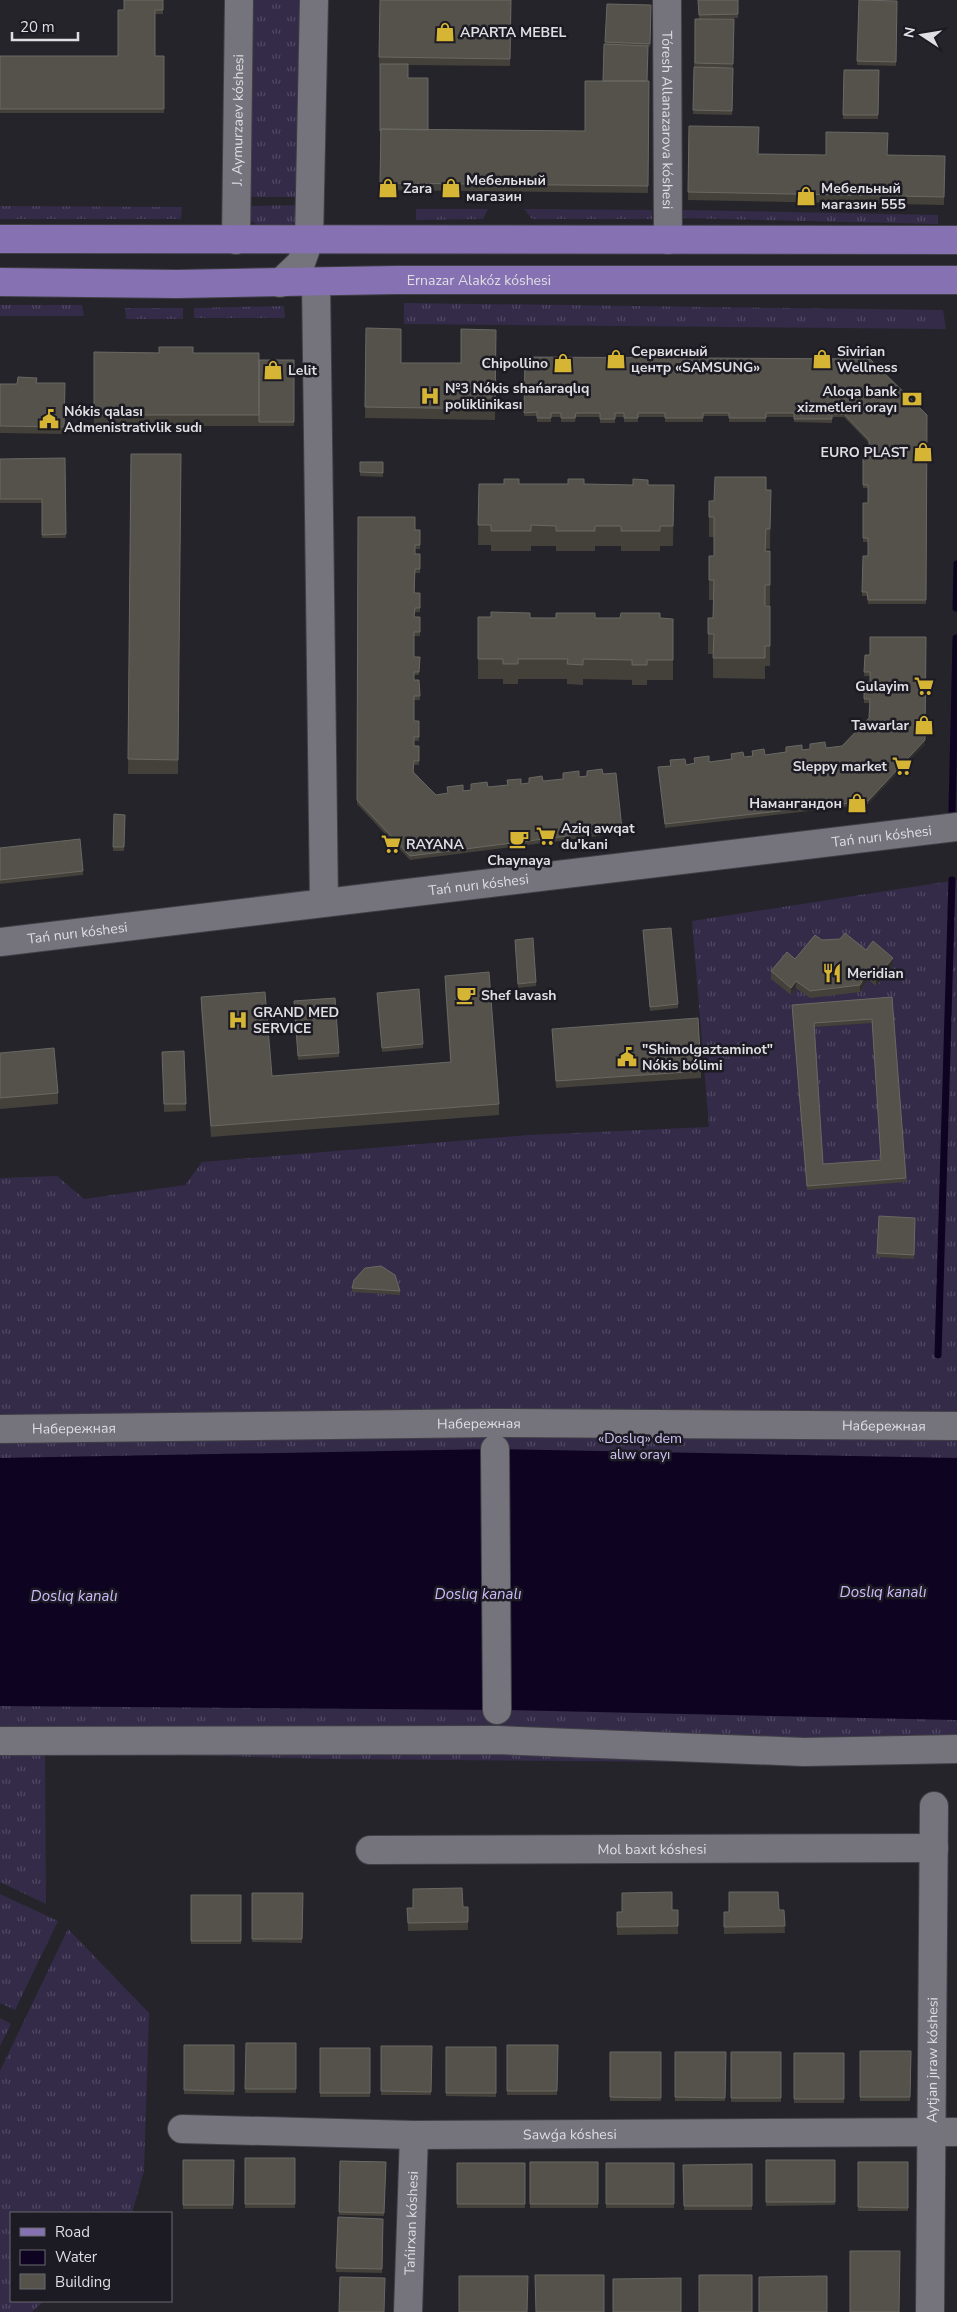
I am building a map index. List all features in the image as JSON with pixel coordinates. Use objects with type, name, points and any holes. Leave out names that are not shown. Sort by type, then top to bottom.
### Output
[{"type":"main road","points":[[0,239],[957,240]]},
{"type":"main road","points":[[344,282],[335,276],[330,268],[329,256],[345,240]]},
{"type":"main road","name":"Ernazar Alakóz kóshesi","points":[[0,282],[957,280]]},
{"type":"street","name":"J. Aymurzaev kóshesi","points":[[236,240],[239,0]]},
{"type":"street","points":[[280,282],[301,263],[309,240],[314,0]]},
{"type":"street","name":"Tóresh Allanazarova kóshesi","points":[[667,0],[668,240]]},
{"type":"street","points":[[316,282],[324,902]]},
{"type":"street","name":"Tań nurı kóshesi","points":[[0,942],[957,827]]},
{"type":"street","name":"Набережная","points":[[0,1429],[493,1423],[957,1426]]},
{"type":"street","points":[[495,1449],[497,1710]]},
{"type":"street","points":[[0,1741],[497,1740],[804,1752],[957,1749]]},
{"type":"street","name":"Aytjan jıraw kóshesi","points":[[930,2312],[944,2132],[934,1806]]},
{"type":"street","name":"Mol baxıt kóshesi","points":[[370,1850],[934,1848]]},
{"type":"street","name":"Sawǵa kóshesi","points":[[182,2129],[414,2135],[944,2132]]},
{"type":"street","name":"Tańirxan kóshesi","points":[[408,2312],[414,2135]]},
{"type":"green space","points":[[253,0],[301,0],[298,197],[250,197]]},
{"type":"green space","points":[[298,205],[298,217],[291,226],[263,228],[251,221],[251,206]]},
{"type":"green space","points":[[0,206],[182,207],[181,219],[0,219]]},
{"type":"green space","points":[[416,209],[488,209],[483,219],[416,220]]},
{"type":"green space","points":[[524,209],[652,210],[652,219],[532,219]]},
{"type":"green space","points":[[681,210],[938,215],[938,224],[681,218]]},
{"type":"green space","points":[[404,303],[943,310],[946,329],[404,324]]},
{"type":"green space","points":[[0,305],[82,305],[84,316],[0,316]]},
{"type":"green space","points":[[284,306],[285,318],[194,318],[194,308]]},
{"type":"green space","points":[[125,308],[183,308],[183,319],[126,319]]},
{"type":"green space","name":"«Doslıq» dem alıw orayı","points":[[957,880],[957,1764],[329,1759],[45,1751],[46,1904],[0,1882],[0,1178],[57,1176],[84,1199],[185,1185],[202,1162],[529,1135],[709,1127],[692,921]]},
{"type":"green space","points":[[0,1894],[58,1921],[15,2010],[0,2003]]},
{"type":"green space","points":[[68,1929],[149,2013],[144,2171],[132,2212],[10,2212],[10,2302],[43,2302],[32,2312],[0,2312],[0,2071]]},
{"type":"green space","points":[[0,2018],[11,2024],[0,2046]]},
{"type":"water","name":"Doslıq kanalı","points":[[495,1449],[957,1458],[957,1720],[503,1710],[0,1706],[0,1458]]},
{"type":"building","points":[[124,0],[163,0],[163,10],[155,10],[155,56],[164,56],[164,109],[0,109],[0,56],[118,56],[118,10],[124,10]]},
{"type":"building","name":"APARTA MEBEL","points":[[380,0],[511,0],[510,59],[379,57]]},
{"type":"building","points":[[698,0],[738,0],[738,14],[699,15]]},
{"type":"building","points":[[859,0],[897,1],[896,62],[857,61]]},
{"type":"building","points":[[607,4],[651,5],[650,44],[605,42]]},
{"type":"building","points":[[695,19],[734,19],[733,64],[695,63]]},
{"type":"building","points":[[604,44],[648,46],[647,81],[603,81]]},
{"type":"building","points":[[380,64],[408,64],[408,78],[428,78],[428,130],[381,129],[380,131]]},
{"type":"building","points":[[694,67],[733,68],[732,111],[693,110]]},
{"type":"building","points":[[844,70],[879,70],[878,115],[843,115]]},
{"type":"building","points":[[585,81],[649,81],[648,186],[380,183],[381,129],[585,131]]},
{"type":"building","points":[[689,126],[759,127],[758,154],[826,155],[826,132],[888,133],[887,155],[945,156],[944,197],[688,192]]},
{"type":"building","name":"№3 Nókis shańaraqlıq poliklinikası","points":[[366,328],[401,329],[401,363],[461,363],[461,329],[496,330],[495,409],[365,407]]},
{"type":"building","points":[[159,347],[193,347],[193,353],[259,353],[259,415],[94,415],[94,352],[159,353]]},
{"type":"building","points":[[525,357],[870,359],[927,415],[926,600],[868,600],[867,592],[862,592],[863,556],[868,556],[868,538],[863,538],[863,503],[868,503],[868,485],[863,485],[863,449],[869,449],[869,440],[844,414],[832,414],[832,419],[794,419],[794,413],[766,413],[766,418],[729,418],[729,413],[703,413],[703,418],[665,418],[665,413],[638,413],[638,418],[624,418],[624,413],[615,413],[615,419],[600,419],[600,413],[576,413],[575,418],[561,418],[561,413],[551,413],[551,418],[537,418],[537,412],[524,413]]},
{"type":"building","points":[[259,360],[294,360],[294,422],[259,422]]},
{"type":"building","points":[[18,377],[37,378],[36,383],[65,383],[64,427],[0,426],[0,384],[17,384]]},
{"type":"building","points":[[131,454],[181,454],[178,760],[128,759]]},
{"type":"building","points":[[65,458],[66,534],[42,535],[42,499],[0,499],[0,459]]},
{"type":"building","points":[[360,462],[383,462],[383,473],[360,472]]},
{"type":"building","points":[[715,477],[766,477],[766,490],[771,490],[770,529],[766,529],[765,551],[770,551],[770,585],[765,585],[765,606],[770,606],[770,646],[765,646],[765,658],[713,658],[714,634],[708,634],[708,618],[713,618],[714,580],[709,580],[709,556],[714,556],[714,517],[709,517],[709,501],[714,501]]},
{"type":"building","points":[[504,479],[519,479],[519,484],[568,484],[568,479],[584,479],[584,484],[633,485],[633,479],[648,480],[648,485],[674,485],[673,526],[660,526],[660,531],[621,531],[621,526],[595,526],[595,531],[556,531],[556,526],[531,525],[531,531],[491,531],[491,525],[478,525],[479,484],[504,484]]},
{"type":"building","points":[[358,517],[415,517],[415,530],[420,530],[420,545],[415,545],[415,554],[420,554],[420,569],[415,569],[414,593],[420,593],[420,608],[415,608],[414,617],[420,617],[420,632],[414,632],[414,657],[420,657],[419,672],[414,672],[414,680],[419,680],[420,696],[414,696],[414,721],[419,721],[419,737],[414,737],[414,746],[419,746],[419,761],[414,761],[413,772],[436,795],[448,793],[447,787],[463,785],[463,791],[471,790],[471,784],[487,782],[488,787],[508,785],[507,780],[521,779],[521,784],[529,783],[529,778],[542,776],[543,781],[563,779],[563,773],[579,771],[579,777],[587,776],[587,771],[602,769],[603,774],[616,773],[622,829],[410,856],[357,800]]},
{"type":"building","points":[[491,612],[530,613],[530,618],[556,618],[556,613],[595,613],[595,618],[620,618],[621,613],[660,613],[660,618],[673,619],[673,660],[647,660],[647,665],[632,665],[632,660],[583,659],[583,665],[567,664],[568,659],[518,659],[518,664],[503,664],[503,659],[478,659],[478,617],[491,617]]},
{"type":"building","points":[[870,637],[926,637],[925,740],[868,801],[665,824],[658,767],[671,766],[670,760],[685,759],[686,765],[695,763],[694,758],[709,756],[709,762],[732,759],[731,754],[743,752],[744,757],[753,756],[752,751],[764,749],[765,755],[786,752],[786,747],[802,745],[802,750],[810,749],[810,744],[825,742],[826,748],[842,746],[869,718],[870,699],[864,699],[864,682],[870,682],[870,672],[864,672],[865,655],[870,655]]},
{"type":"building","points":[[114,814],[125,815],[124,847],[113,847]]},
{"type":"building","points":[[80,839],[83,871],[0,880],[0,848]]},
{"type":"building","points":[[671,928],[678,1004],[650,1007],[643,930]]},
{"type":"building","name":"Meridian","points":[[845,933],[866,950],[873,941],[893,958],[876,978],[868,971],[860,985],[810,991],[796,981],[791,988],[771,971],[787,952],[795,959],[815,935],[822,940],[840,939]]},
{"type":"building","points":[[533,938],[536,982],[518,984],[515,940]]},
{"type":"building","points":[[489,972],[499,1104],[211,1126],[201,997],[265,992],[272,1076],[451,1062],[445,976]]},
{"type":"building","points":[[419,989],[423,1044],[382,1048],[377,993]]},
{"type":"building","points":[[892,997],[906,1178],[807,1186],[792,1005]],"holes":[[[872,1019],[881,1160],[823,1164],[814,1023]]]},
{"type":"building","points":[[335,998],[339,1053],[298,1056],[294,1001]]},
{"type":"building","name":"\"Shimolgaztaminot\" Nókis bólimi","points":[[698,1018],[701,1071],[556,1081],[552,1029]]},
{"type":"building","points":[[54,1048],[58,1093],[0,1098],[0,1053]]},
{"type":"building","points":[[184,1051],[186,1104],[164,1104],[162,1052]]},
{"type":"building","points":[[879,1216],[915,1218],[914,1255],[877,1253]]},
{"type":"building","points":[[381,1266],[395,1275],[400,1291],[352,1288],[354,1280],[365,1268]]},
{"type":"building","points":[[462,1888],[463,1907],[468,1907],[468,1922],[408,1923],[407,1908],[413,1908],[413,1889]]},
{"type":"building","points":[[672,1892],[672,1910],[678,1910],[678,1926],[617,1927],[617,1912],[622,1912],[622,1893]]},
{"type":"building","points":[[729,1892],[778,1892],[779,1910],[784,1910],[785,1926],[724,1927],[724,1912],[729,1912]]},
{"type":"building","points":[[252,1893],[303,1893],[302,1939],[252,1939]]},
{"type":"building","points":[[191,1895],[241,1895],[241,1941],[191,1941]]},
{"type":"building","points":[[246,2043],[296,2043],[296,2089],[245,2089]]},
{"type":"building","points":[[184,2045],[234,2045],[234,2091],[184,2090]]},
{"type":"building","points":[[507,2045],[558,2045],[557,2091],[507,2091]]},
{"type":"building","points":[[381,2046],[432,2046],[431,2092],[381,2091]]},
{"type":"building","points":[[446,2047],[496,2047],[496,2093],[446,2093]]},
{"type":"building","points":[[320,2048],[370,2048],[370,2093],[320,2093]]},
{"type":"building","points":[[860,2051],[911,2051],[910,2097],[860,2097]]},
{"type":"building","points":[[610,2052],[661,2052],[661,2098],[610,2097]]},
{"type":"building","points":[[675,2052],[726,2052],[725,2098],[675,2097]]},
{"type":"building","points":[[731,2052],[781,2052],[781,2098],[731,2098]]},
{"type":"building","points":[[794,2053],[844,2053],[844,2099],[794,2099]]},
{"type":"building","points":[[245,2158],[295,2158],[295,2204],[245,2204]]},
{"type":"building","points":[[183,2160],[234,2160],[233,2205],[183,2205]]},
{"type":"building","points":[[766,2160],[835,2160],[835,2202],[766,2202]]},
{"type":"building","points":[[340,2161],[386,2162],[384,2213],[339,2212]]},
{"type":"building","points":[[530,2162],[598,2162],[598,2204],[530,2204]]},
{"type":"building","points":[[858,2162],[908,2162],[908,2208],[858,2207]]},
{"type":"building","points":[[457,2163],[525,2163],[525,2204],[457,2204]]},
{"type":"building","points":[[606,2163],[674,2163],[674,2204],[606,2204]]},
{"type":"building","points":[[752,2164],[752,2206],[684,2206],[683,2165]]},
{"type":"building","points":[[338,2217],[383,2219],[382,2269],[336,2268]]},
{"type":"building","points":[[850,2251],[900,2251],[899,2312],[850,2312]]},
{"type":"building","points":[[535,2275],[604,2275],[604,2312],[536,2312]]},
{"type":"building","points":[[699,2275],[752,2275],[752,2312],[699,2312]]},
{"type":"building","points":[[459,2276],[528,2276],[527,2312],[459,2312]]},
{"type":"building","points":[[827,2276],[827,2312],[759,2312],[759,2277]]},
{"type":"building","points":[[340,2277],[385,2278],[384,2312],[339,2312]]},
{"type":"building","points":[[681,2278],[681,2312],[613,2312],[613,2279]]},
{"type":"waterway","points":[[956,608],[957,564]]},
{"type":"waterway","points":[[952,811],[956,638]]},
{"type":"waterway","points":[[938,1355],[952,880]]},
{"type":"place","name":"APARTA MEBEL","points":[[445,32]]},
{"type":"place","name":"Zara","points":[[388,188]]},
{"type":"place","name":"Мебельный магазин","points":[[451,188]]},
{"type":"place","name":"Мебельный магазин 555","points":[[806,196]]},
{"type":"place","name":"Сервисный центр «SAMSUNG»","points":[[616,359]]},
{"type":"place","name":"Sivirian Wellness","points":[[822,359]]},
{"type":"place","name":"Chipollino","points":[[563,363]]},
{"type":"place","name":"Lelit","points":[[273,370]]},
{"type":"place","name":"№3 Nókis shańaraqlıq poliklinikası","points":[[430,396]]},
{"type":"place","name":"Aloqa bank xizmetleri orayı","points":[[912,399]]},
{"type":"place","name":"Nókis qalası Admenistrativlik sudı","points":[[49,419]]},
{"type":"place","name":"EURO PLAST","points":[[923,452]]},
{"type":"place","name":"Gulayim","points":[[924,686]]},
{"type":"place","name":"Tawarlar","points":[[924,725]]},
{"type":"place","name":"Sleppy market","points":[[902,766]]},
{"type":"place","name":"Намангандон","points":[[857,803]]},
{"type":"place","name":"Aziq awqat du'kani","points":[[546,836]]},
{"type":"place","name":"Chaynaya","points":[[519,839]]},
{"type":"place","name":"RAYANA","points":[[391,844]]},
{"type":"place","name":"Meridian","points":[[832,973]]},
{"type":"place","name":"Shef lavash","points":[[466,995]]},
{"type":"place","name":"GRAND MED SERVICE","points":[[238,1020]]},
{"type":"place","name":"\"Shimolgaztaminot\" Nókis bólimi","points":[[627,1057]]}]
